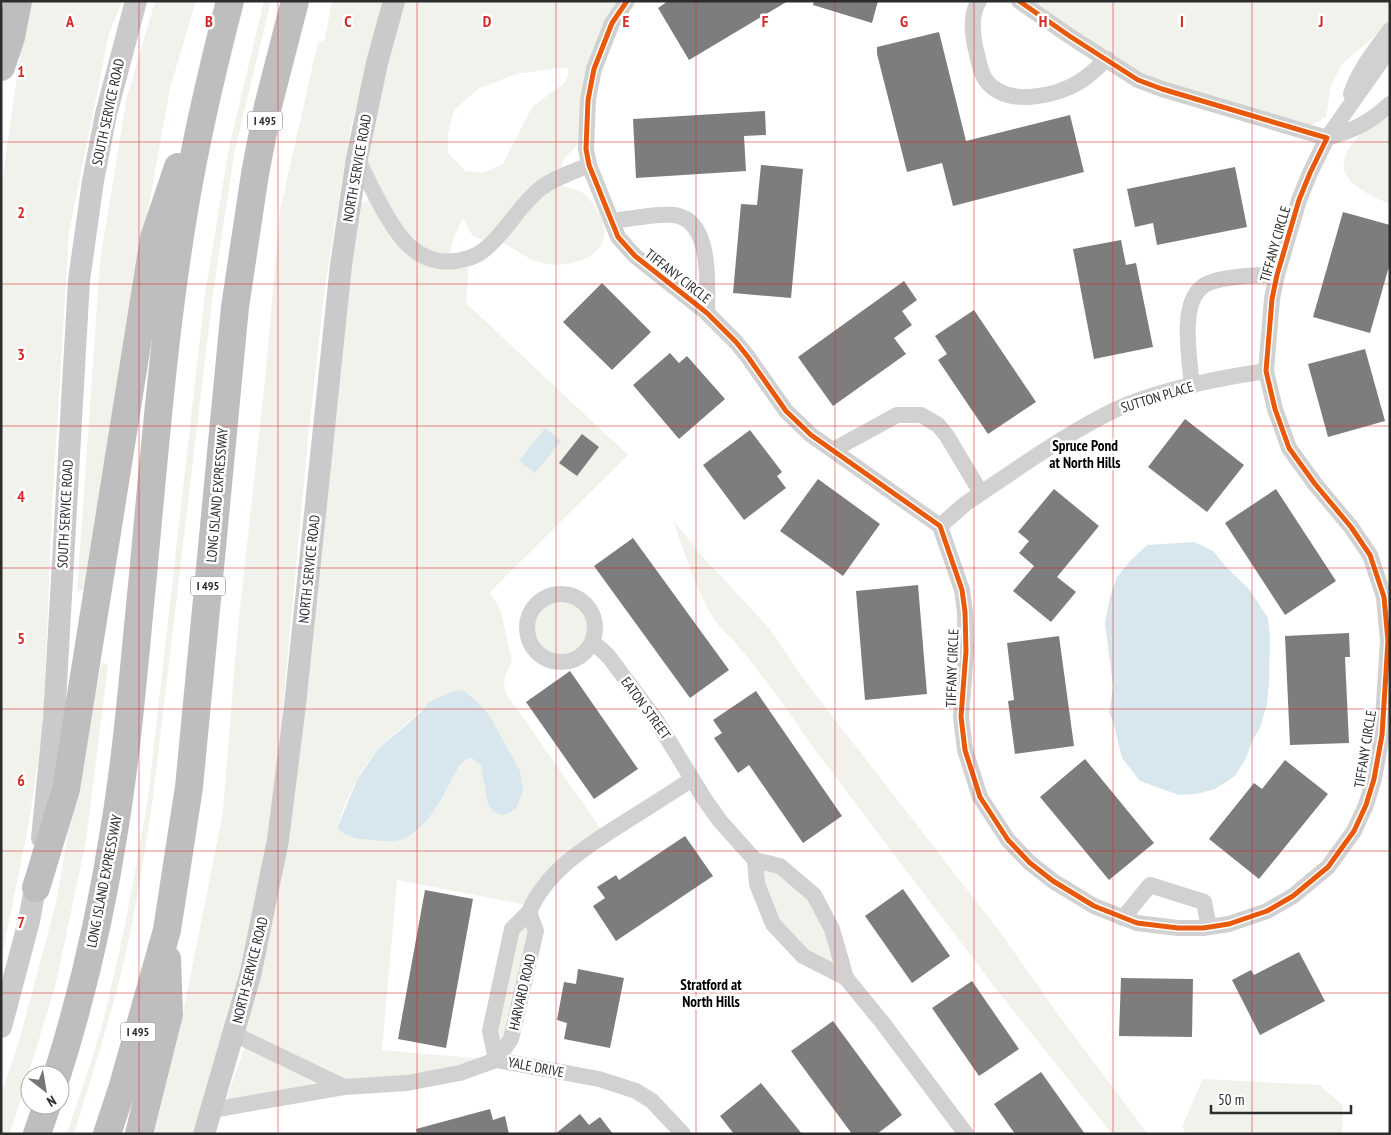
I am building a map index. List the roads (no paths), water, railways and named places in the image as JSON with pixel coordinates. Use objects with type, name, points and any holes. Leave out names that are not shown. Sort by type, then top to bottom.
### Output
[{"type":"highway","points":[[1,67],[11,37],[18,1]]},
{"type":"highway","name":"LONG ISLAND EXPRESSWAY","points":[[60,1065],[90,957],[114,831],[129,720],[163,373],[178,247],[190,178],[218,47],[230,1]]},
{"type":"highway","name":"LONG ISLAND EXPRESSWAY","points":[[107,1134],[122,1089],[167,930],[190,778],[235,308],[255,174],[268,106],[296,1]]},
{"type":"highway","points":[[36,888],[66,789],[154,238],[218,47]]},
{"type":"highway","points":[[139,1134],[168,1014],[167,930]]},
{"type":"highway","points":[[36,1134],[43,1115]]},
{"type":"main road","name":"SOUTH SERVICE ROAD","points":[[1,1027],[21,954],[36,888],[54,719],[80,272],[90,198],[106,114],[136,1]]},
{"type":"main road","name":"NORTH SERVICE ROAD","points":[[204,1134],[250,976],[266,908],[278,840],[288,774],[334,321],[357,158],[377,63],[394,1]]},
{"type":"street","name":"TIFFANY CIRCLE","points":[[627,1],[612,23],[594,69],[588,109],[586,149],[589,165],[618,237],[634,256],[707,313],[748,357],[786,411],[811,435],[940,526],[962,590],[965,612],[966,650],[962,717],[965,750],[980,797],[1008,840],[1030,863],[1053,881],[1094,906],[1137,923],[1178,928],[1229,924],[1267,911],[1293,896],[1328,867],[1354,831],[1366,805],[1374,779],[1382,735],[1388,640],[1384,597],[1370,555],[1351,527],[1315,484],[1289,448],[1275,409],[1266,370],[1272,299],[1299,200],[1327,138],[1382,60],[1390,44]]},
{"type":"street","points":[[979,1],[974,8],[973,35],[981,70],[986,80],[997,90],[1016,97],[1028,98],[1063,90],[1082,81],[1107,59]]},
{"type":"street","points":[[1019,1],[1138,80],[1162,89],[1327,138],[1351,130],[1373,119],[1390,104]]},
{"type":"street","name":"TIFFANY CIRCLE","points":[[1344,114],[1359,72],[1390,30]]},
{"type":"street","points":[[357,158],[383,209],[397,232],[411,249],[429,259],[448,262],[469,258],[484,250],[499,235],[521,206],[541,187],[589,165]]},
{"type":"street","points":[[612,221],[636,217],[674,215],[693,225],[700,234],[703,244],[707,287],[707,313]]},
{"type":"street","points":[[1192,386],[1188,322],[1190,306],[1195,295],[1202,287],[1214,280],[1277,275]]},
{"type":"street","name":"SUTTON PLACE","points":[[940,526],[980,493],[1115,410],[1149,397],[1233,376],[1266,370]]},
{"type":"street","points":[[834,450],[897,415],[922,416],[938,425],[947,436],[980,493]]},
{"type":"street","points":[[556,594],[568,594],[579,598],[588,606],[593,615],[595,634],[592,643],[584,653],[575,659],[563,662],[552,660],[541,655],[533,647],[528,631],[530,615],[536,605],[545,598],[556,594]]},
{"type":"street","name":"EATON STREET","points":[[592,643],[609,657],[656,720],[692,779]]},
{"type":"street","points":[[692,779],[713,812],[755,860],[780,866],[814,895],[832,929],[846,978],[882,1022],[966,1134]]},
{"type":"street","name":"HARVARD ROAD","points":[[496,1060],[490,1031],[512,929],[529,912],[535,899],[558,870],[578,852],[692,779]]},
{"type":"street","points":[[755,860],[757,884],[773,924],[803,956],[846,978]]},
{"type":"street","points":[[1123,918],[1150,885],[1204,902],[1209,927]]},
{"type":"street","name":"HARVARD ROAD","points":[[496,1060],[511,1039],[516,1021],[536,931],[529,912]]},
{"type":"street","name":"YALE DRIVE","points":[[234,1034],[344,1087]]},
{"type":"street","name":"YALE DRIVE","points":[[212,1110],[344,1087],[407,1083],[460,1073],[496,1060],[599,1079],[636,1091],[652,1101],[683,1134]]},
{"type":"district","name":"Spruce Pond at North Hills","points":[[1085,454]]},
{"type":"district","name":"Stratford at North Hills","points":[[711,994]]}]
